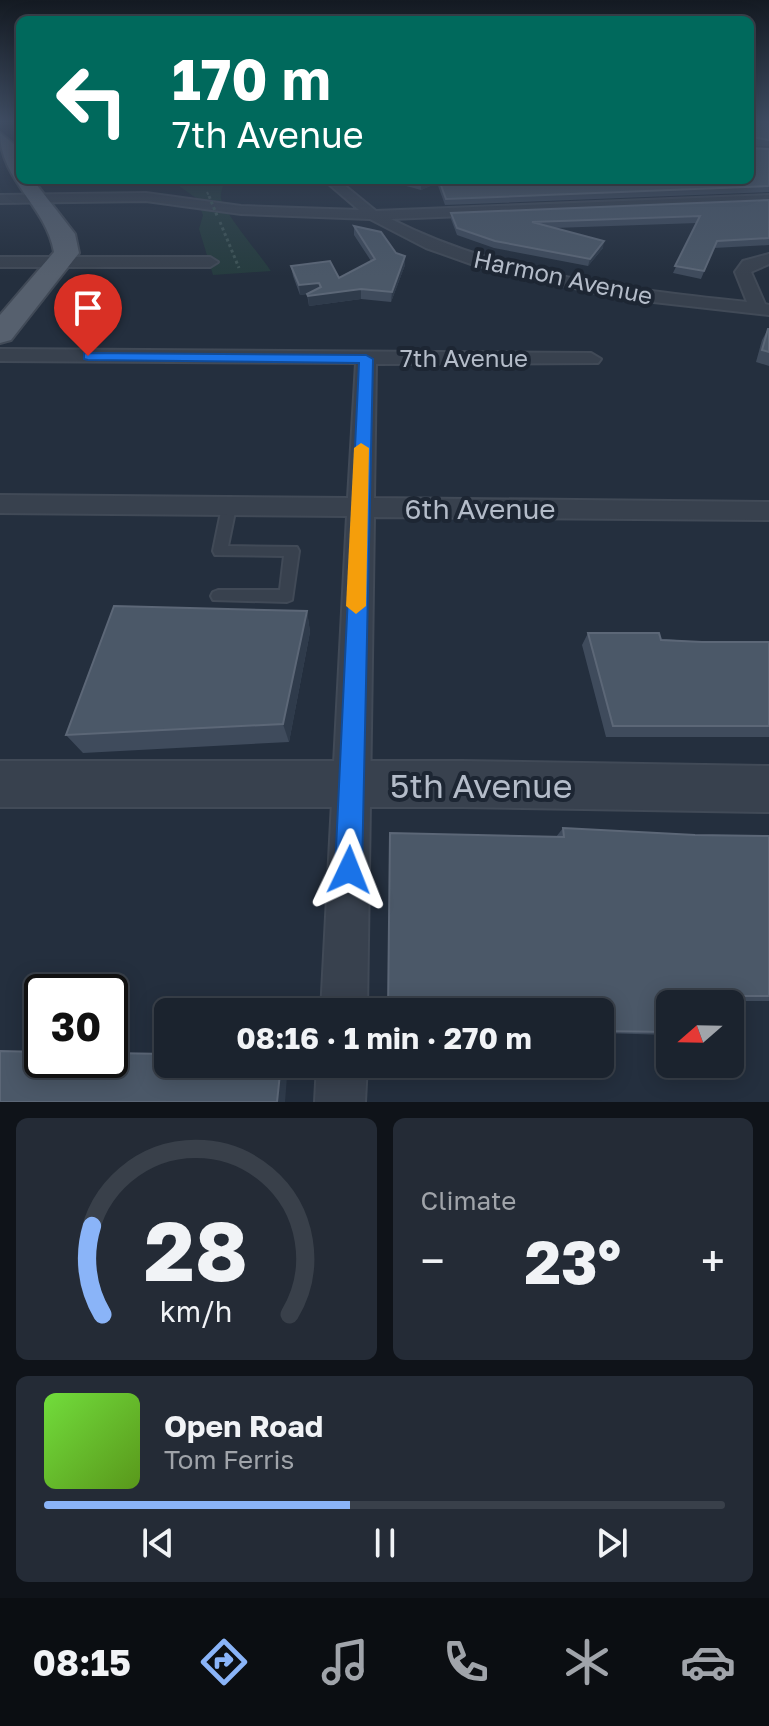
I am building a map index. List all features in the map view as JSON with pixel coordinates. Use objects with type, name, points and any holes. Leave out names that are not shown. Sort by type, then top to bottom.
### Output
[{"type":"main road","points":[[0,334],[62,261],[67,242],[29,189]]},
{"type":"street","name":"Harmon Avenue","points":[[335,184],[373,215],[431,245],[513,271],[618,293],[764,309]]},
{"type":"street","points":[[0,199],[29,189],[146,197],[266,212],[373,215],[769,199]]},
{"type":"street","points":[[764,309],[743,272],[749,264],[769,259]]},
{"type":"street","points":[[0,262],[210,262]]},
{"type":"street","name":"7th Avenue","points":[[0,355],[591,359]]},
{"type":"street","points":[[344,998],[358,508],[366,359]]},
{"type":"street","name":"6th Avenue","points":[[0,504],[769,511]]},
{"type":"street","name":"5th Avenue","points":[[0,784],[769,789]]},
{"type":"street","points":[[340,1102],[341,1078]]},
{"type":"lane","points":[[218,596],[287,596],[292,551],[220,551],[229,507]]},
{"type":"path","points":[[207,192],[239,268]]},
{"type":"green space","points":[[223,184],[223,204],[271,271],[213,275],[199,229],[203,215],[196,198],[179,186]]},
{"type":"building","points":[[754,172],[769,172],[769,186],[446,199],[440,184],[754,184]]},
{"type":"building","points":[[769,200],[769,238],[717,241],[704,271],[675,266],[700,216],[532,222],[604,241],[590,259],[495,241],[457,228],[451,213]]},
{"type":"building","points":[[354,226],[381,232],[396,253],[405,256],[392,292],[361,289],[308,296],[321,287],[319,283],[299,285],[291,266],[330,261],[339,278],[375,259]]},
{"type":"building","points":[[769,329],[769,352],[762,350]]},
{"type":"building","points":[[114,606],[307,611],[283,724],[66,735]]},
{"type":"building","points":[[588,633],[659,633],[661,640],[769,642],[769,726],[613,726]]},
{"type":"building","points":[[563,828],[769,836],[769,996],[744,996],[744,990],[656,990],[656,1032],[614,1031],[614,998],[388,998],[390,833],[564,837]]},
{"type":"building","points":[[0,1051],[24,1052],[24,1078],[128,1078],[128,1053],[154,1054],[154,1078],[280,1078],[277,1102],[0,1102]]},
{"type":"slow traffic","points":[[356,606],[361,448]]},
{"type":"route","points":[[88,356],[366,359],[358,508],[349,870]]}]
